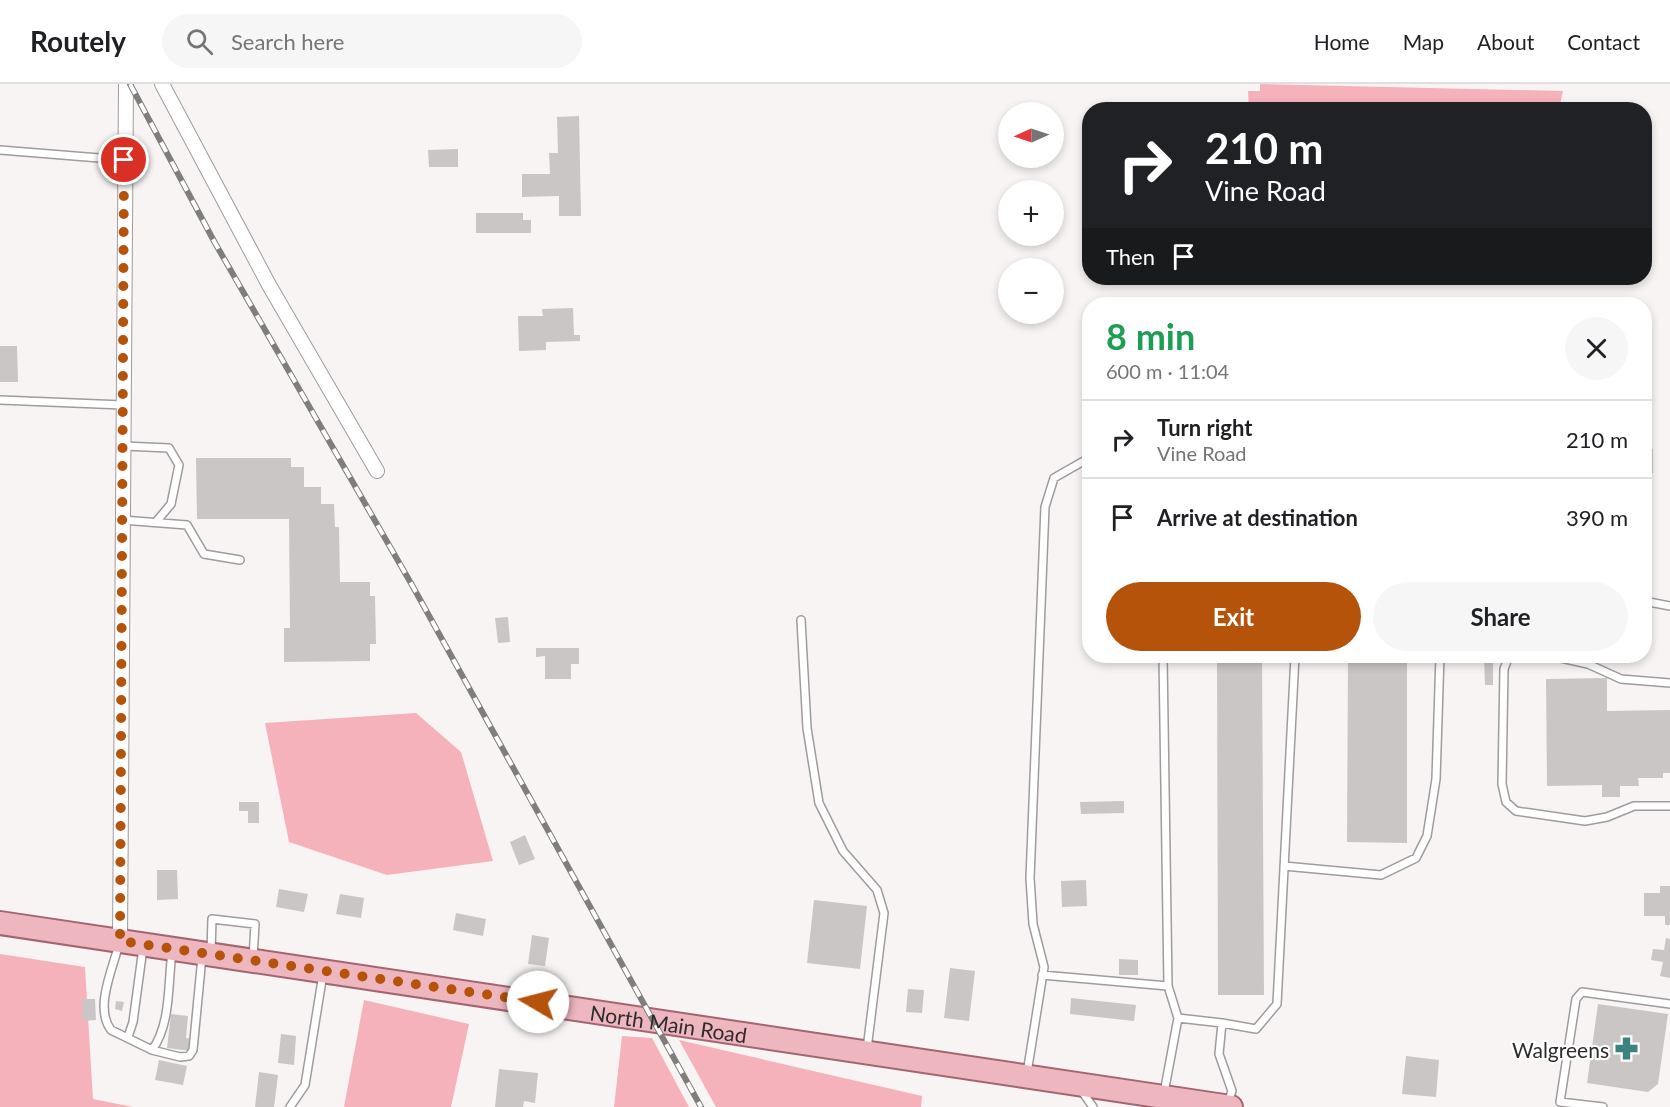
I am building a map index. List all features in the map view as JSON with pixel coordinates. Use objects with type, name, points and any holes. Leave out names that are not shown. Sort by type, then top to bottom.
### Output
[{"type":"main road","name":"North Main Road","points":[[0,923],[1027,1075],[1163,1102],[1231,1107]]},
{"type":"street","points":[[120,941],[126,84]]},
{"type":"street","points":[[162,84],[269,285],[377,471]]},
{"type":"lane","points":[[0,150],[124,160]]},
{"type":"lane","points":[[0,400],[123,405]]},
{"type":"lane","points":[[123,446],[170,448],[179,465],[171,504],[156,522]]},
{"type":"lane","points":[[1027,1075],[1044,967],[1033,924],[1030,878],[1045,507],[1054,478],[1082,462]]},
{"type":"lane","points":[[122,520],[186,525],[204,554],[240,560]]},
{"type":"lane","points":[[1652,603],[1670,606]]},
{"type":"lane","points":[[801,620],[807,728],[819,803],[843,851],[877,890],[884,913],[867,1051]]},
{"type":"lane","points":[[1163,663],[1168,986],[1178,1018],[1163,1102]]},
{"type":"lane","points":[[1178,1018],[1256,1029],[1277,1004],[1295,663]]},
{"type":"lane","points":[[1284,866],[1381,875],[1416,858],[1427,836],[1436,779],[1440,663]]},
{"type":"lane","points":[[1506,663],[1504,669],[1503,784],[1506,802],[1516,811],[1585,821],[1607,817],[1634,806],[1670,806]]},
{"type":"lane","points":[[1584,663],[1621,679],[1670,683]]},
{"type":"lane","points":[[120,941],[103,1011],[106,1024],[111,1030],[152,1050],[180,1057],[189,1056],[193,1050],[212,919],[255,924],[253,961]]},
{"type":"lane","points":[[128,1037],[133,1022],[143,945]]},
{"type":"lane","points":[[152,1050],[160,1040],[163,1027],[173,949]]},
{"type":"lane","points":[[290,1107],[305,1085],[324,971]]},
{"type":"lane","points":[[1042,975],[1168,986]]},
{"type":"lane","points":[[1603,1107],[1560,1102],[1576,999],[1581,992],[1670,1004]]},
{"type":"lane","points":[[1222,1023],[1219,1054],[1232,1091],[1227,1106]]},
{"type":"lane","points":[[1076,1083],[1093,1107]]},
{"type":"shaded area","points":[[1260,84],[1563,91],[1561,102],[1249,102],[1248,91],[1260,91]]},
{"type":"shaded area","points":[[416,713],[461,752],[493,861],[387,875],[289,842],[265,723]]},
{"type":"shaded area","points":[[0,954],[85,967],[93,1099],[133,1107],[0,1107]]},
{"type":"shaded area","points":[[364,1000],[469,1024],[451,1107],[344,1107]]},
{"type":"shaded area","points":[[622,1036],[652,1038],[689,1107],[614,1107]]},
{"type":"shaded area","points":[[679,1040],[922,1096],[921,1107],[716,1107]]},
{"type":"building","points":[[579,116],[581,216],[559,216],[559,196],[522,197],[522,174],[550,174],[549,153],[558,153],[557,117]]},
{"type":"building","points":[[458,149],[458,167],[429,167],[428,150]]},
{"type":"building","points":[[476,213],[523,213],[523,220],[531,220],[531,233],[476,233]]},
{"type":"building","points":[[573,308],[574,335],[580,335],[580,341],[546,342],[546,350],[519,351],[518,316],[543,316],[542,309]]},
{"type":"building","points":[[0,346],[17,346],[18,382],[0,382]]},
{"type":"building","points":[[1652,449],[1653,449],[1652,473]]},
{"type":"building","points":[[196,458],[291,458],[291,467],[304,467],[304,487],[321,487],[321,504],[334,504],[335,527],[339,527],[340,582],[370,582],[370,596],[375,596],[376,644],[370,644],[370,661],[284,662],[284,628],[290,628],[289,519],[197,519]]},
{"type":"building","points":[[508,617],[510,642],[498,643],[495,618]]},
{"type":"building","points":[[536,648],[579,648],[579,664],[571,664],[571,679],[545,679],[545,656],[536,657]]},
{"type":"building","points":[[1217,663],[1262,663],[1264,995],[1218,995]]},
{"type":"building","points":[[1348,663],[1407,663],[1407,843],[1347,842]]},
{"type":"building","points":[[1484,663],[1493,663],[1493,685],[1485,685]]},
{"type":"building","points":[[1607,678],[1607,711],[1670,710],[1670,773],[1663,773],[1663,778],[1638,778],[1639,786],[1620,786],[1620,797],[1602,797],[1602,785],[1547,786],[1546,679]]},
{"type":"building","points":[[1124,801],[1124,813],[1081,814],[1080,802]]},
{"type":"building","points":[[239,802],[259,802],[259,823],[248,823],[248,811],[239,811]]},
{"type":"building","points":[[525,835],[535,859],[519,865],[510,842]]},
{"type":"building","points":[[157,870],[177,870],[178,899],[157,900]]},
{"type":"building","points":[[1086,880],[1087,906],[1062,907],[1061,881]]},
{"type":"building","points":[[1660,886],[1670,886],[1670,925],[1665,925],[1665,916],[1644,916],[1644,893],[1660,893]]},
{"type":"building","points":[[279,889],[308,894],[304,912],[276,907]]},
{"type":"building","points":[[340,894],[364,898],[361,918],[336,914]]},
{"type":"building","points":[[814,900],[867,906],[860,969],[807,963]]},
{"type":"building","points":[[456,913],[486,919],[483,936],[453,930]]},
{"type":"building","points":[[532,935],[549,938],[545,966],[528,964]]},
{"type":"building","points":[[1666,938],[1670,939],[1670,978],[1660,976],[1663,962],[1651,960],[1653,949],[1664,950]]},
{"type":"building","points":[[1119,959],[1138,960],[1138,975],[1119,975]]},
{"type":"building","points":[[950,968],[975,971],[969,1021],[944,1018]]},
{"type":"building","points":[[908,989],[924,990],[922,1013],[906,1012]]},
{"type":"building","points":[[1071,998],[1136,1005],[1134,1021],[1070,1014]]},
{"type":"building","points":[[82,999],[95,999],[96,1020],[83,1021]]},
{"type":"building","points":[[116,1001],[124,1002],[122,1011],[115,1009]]},
{"type":"building","name":"Walgreens","points":[[1598,1004],[1668,1014],[1658,1084],[1648,1092],[1587,1083]]},
{"type":"building","points":[[171,1014],[188,1016],[186,1038],[193,1039],[191,1051],[167,1048]]},
{"type":"building","points":[[281,1034],[296,1036],[294,1065],[278,1063]]},
{"type":"building","points":[[1406,1056],[1439,1060],[1436,1097],[1402,1094]]},
{"type":"building","points":[[159,1060],[187,1066],[183,1085],[155,1080]]},
{"type":"building","points":[[499,1069],[538,1073],[535,1103],[524,1101],[523,1107],[495,1107]]},
{"type":"building","points":[[259,1072],[278,1075],[274,1107],[255,1107]]},
{"type":"railway","points":[[130,84],[215,243],[412,585],[701,1107]]},
{"type":"place","name":"Walgreens","points":[[1627,1049]]},
{"type":"route","points":[[124,160],[120,941],[538,1002]]}]
